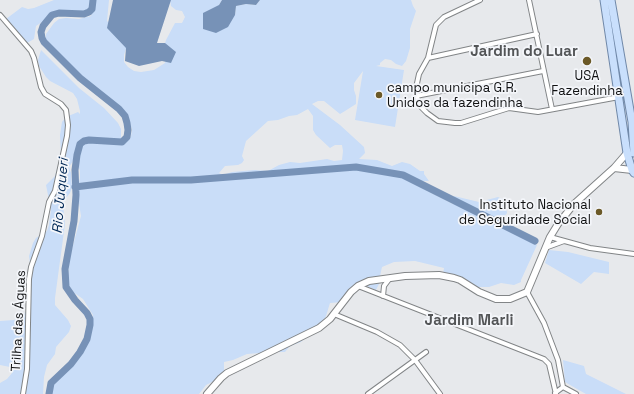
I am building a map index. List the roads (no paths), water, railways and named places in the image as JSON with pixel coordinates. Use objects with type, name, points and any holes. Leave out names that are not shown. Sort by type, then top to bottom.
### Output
[{"type":"main road","points":[[604,0],[619,97],[631,153],[633,171]]},
{"type":"main road","points":[[611,0],[632,122],[631,153]]},
{"type":"street","points":[[480,0],[444,17],[434,28],[428,58],[419,74],[416,88],[416,96],[420,106],[426,113],[438,120],[449,123],[461,123],[509,108],[538,112],[619,97]]},
{"type":"street","points":[[529,0],[552,109]]},
{"type":"street","name":"Trilha das Águas","points":[[0,15],[31,51],[41,87],[45,94],[61,104],[66,110],[68,125],[55,191],[49,202],[42,236],[31,267],[29,279],[27,369],[23,394]]},
{"type":"street","points":[[428,58],[537,34]]},
{"type":"street","points":[[416,96],[543,71]]},
{"type":"street","points":[[207,394],[227,373],[319,328],[334,314],[348,295],[358,286],[369,281],[391,277],[439,275],[454,278],[479,292],[496,299],[510,299],[527,292],[550,237],[565,215],[574,204],[631,153]]},
{"type":"street","points":[[614,168],[633,171]]},
{"type":"street","points":[[550,237],[590,248],[634,254]]},
{"type":"street","points":[[545,248],[564,241]]},
{"type":"street","points":[[383,296],[384,286],[391,277]]},
{"type":"street","points":[[358,286],[544,359],[549,364],[555,393],[562,387]]},
{"type":"street","points":[[527,292],[552,341],[560,369],[562,387]]},
{"type":"street","points":[[334,314],[394,340],[415,360],[440,394]]},
{"type":"street","points":[[368,394],[426,352]]},
{"type":"street","points":[[562,387],[576,394]]},
{"type":"waterway","name":"Rio Juqueri","points":[[49,394],[51,383],[71,364],[80,352],[87,339],[90,325],[90,319],[87,313],[66,287],[65,269],[74,221],[76,195],[75,170],[80,144],[89,140],[122,142],[127,137],[128,130],[125,116],[119,109],[80,78],[44,42],[42,38],[41,32],[43,26],[52,15],[59,13],[84,14],[92,9],[93,0]]},
{"type":"waterway","points":[[75,187],[132,180],[191,180],[356,167],[403,175],[535,241]]},
{"type":"place","name":"USA Fazendinha","points":[[587,61]]},
{"type":"place","name":"campo municipa G.R. Unidos da fazendinha","points":[[379,95]]},
{"type":"place","name":"Instituto Nacional de Seguridade Social","points":[[599,212]]},
{"type":"district","name":"Jardim do Luar","points":[[524,52]]},
{"type":"district","name":"Jardim Marli","points":[[469,321]]}]
